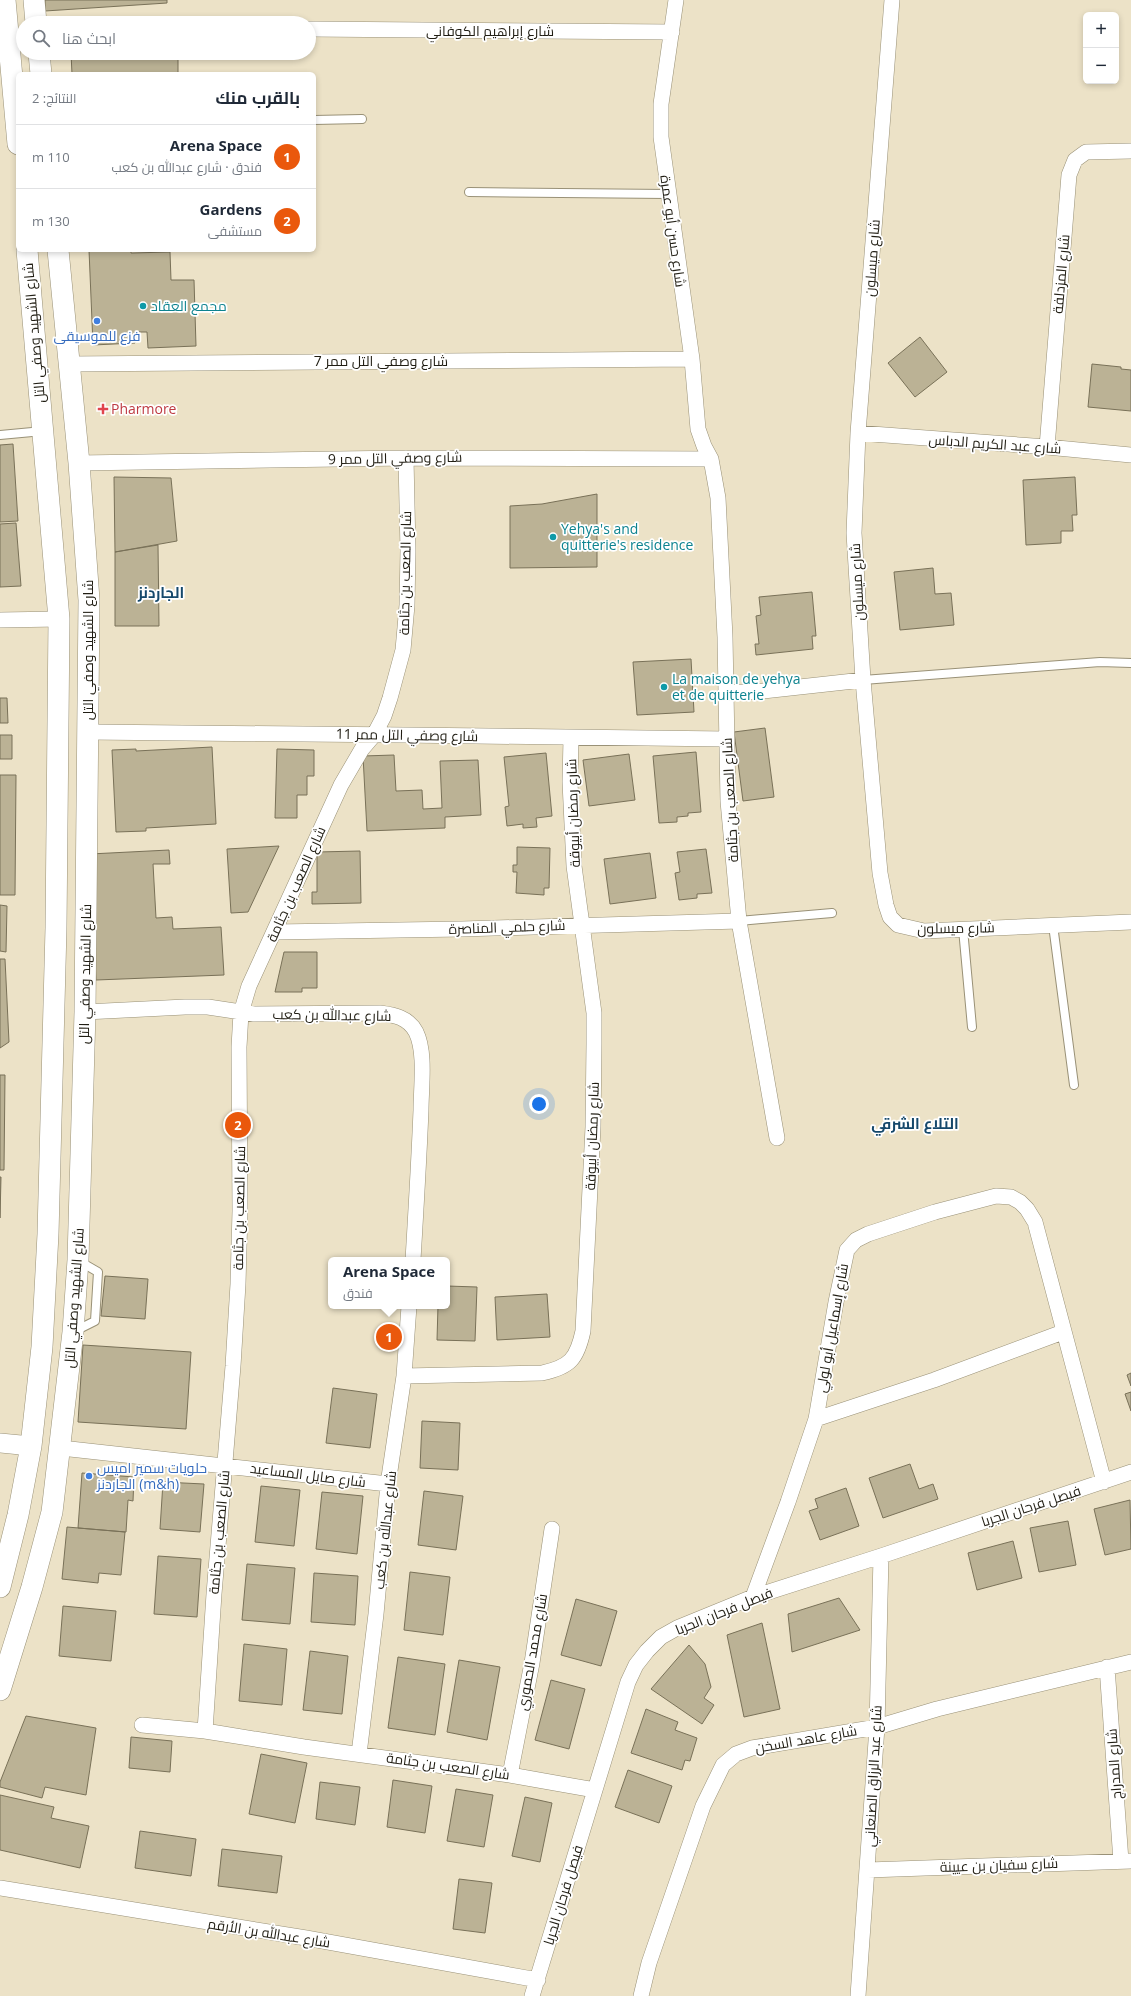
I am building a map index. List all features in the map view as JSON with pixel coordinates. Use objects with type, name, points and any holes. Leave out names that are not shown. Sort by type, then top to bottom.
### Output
[{"type":"main road","points":[[34,0],[35,16]]},
{"type":"main road","points":[[4,8],[16,125]]},
{"type":"main road","points":[[40,60],[41,72]]},
{"type":"main road","name":"شارع الشهيد وصفي التل","points":[[0,1587],[18,1515],[31,1446],[42,1347],[48,1234],[57,912],[59,619],[27,252]]},
{"type":"main road","name":"شارع الشهيد وصفي التل","points":[[2,1680],[32,1587],[52,1512],[61,1448],[73,1332],[78,1260],[84,1012],[89,600],[79,463],[58,252]]},
{"type":"street","name":"شارع حسن أبو عمرة","points":[[676,0],[660,120],[668,194],[692,359],[698,429],[704,446],[711,459]]},
{"type":"street","name":"شارع ميسلون","points":[[892,0],[858,433],[854,533],[863,680],[880,874],[886,905],[890,917],[898,925],[908,929],[924,931],[1131,922]]},
{"type":"street","name":"شارع إبراهيم الكوفاني","points":[[316,29],[672,32]]},
{"type":"street","name":"شارع المزدلفة","points":[[1047,447],[1069,175],[1075,160],[1086,152],[1131,151]]},
{"type":"street","name":"شارع وصفي التل ممر 7","points":[[69,364],[692,359]]},
{"type":"street","name":"شارع عبد الكريم الدباس","points":[[858,433],[1047,447],[1131,455]]},
{"type":"street","name":"شارع وصفي التل ممر 9","points":[[79,463],[406,458],[711,459]]},
{"type":"street","name":"شارع الصعب بن جثامة","points":[[206,1731],[224,1465],[233,1366],[238,1276],[240,1212],[239,1047],[241,1013],[249,986],[341,785],[362,749],[374,735],[384,716],[390,698],[403,650],[407,604],[408,551],[406,458]]},
{"type":"street","name":"شارع الصعب بن جثامة","points":[[711,459],[718,498],[724,637],[728,801],[739,920],[777,1138]]},
{"type":"street","points":[[0,620],[59,619]]},
{"type":"street","points":[[725,692],[763,691],[863,680]]},
{"type":"street","name":"شارع وصفي التل ممر 11","points":[[88,732],[374,735],[414,734],[571,739],[726,739]]},
{"type":"street","name":"شارع رمضان أبيوقة","points":[[404,1376],[542,1373],[559,1370],[571,1362],[579,1350],[584,1323],[593,1127],[594,1013],[574,866],[570,782],[571,739]]},
{"type":"street","name":"شارع حلمي المناصرة","points":[[275,932],[454,929],[739,920]]},
{"type":"street","name":"شارع عبدالله بن كعب","points":[[84,1012],[200,1007],[254,1014],[380,1013],[397,1016],[406,1020],[415,1030],[419,1040],[422,1081],[419,1168],[412,1257]]},
{"type":"street","name":"شارع إسماعيل أبو لولي","points":[[753,1597],[788,1502],[816,1419],[837,1295],[847,1250],[856,1240],[868,1234],[977,1200],[996,1196],[1011,1197],[1028,1209],[1034,1222],[1104,1482]]},
{"type":"street","name":"شارع عبدالله بن كعب","points":[[359,1754],[376,1614],[388,1484],[404,1376],[409,1309]]},
{"type":"street","name":"شارع إسماعيل أبو لولي","points":[[816,1419],[934,1380],[1063,1332]]},
{"type":"street","points":[[0,1443],[31,1446]]},
{"type":"street","name":"شارع صايل المساعيد","points":[[61,1448],[388,1484]]},
{"type":"street","name":"فيصل فرحان الجربا","points":[[532,1996],[628,1682],[640,1660],[661,1637],[677,1628],[753,1597],[882,1556],[1131,1472]]},
{"type":"street","name":"شارع محمد الحموري","points":[[510,1775],[532,1663],[552,1530]]},
{"type":"street","name":"شارع عبد الرزاق الصنعاني","points":[[858,1996],[877,1727],[882,1556]]},
{"type":"street","name":"شارع عاهد السخن","points":[[641,1996],[650,1963],[703,1806],[723,1764],[736,1754],[752,1748],[877,1727],[937,1709],[1131,1662]]},
{"type":"street","name":"شارع المدراج","points":[[1107,1667],[1126,1861]]},
{"type":"street","name":"شارع الصعب بن جثامة","points":[[142,1725],[206,1731],[254,1740],[510,1775],[595,1790]]},
{"type":"street","name":"شارع سفيان بن عيينة","points":[[868,1870],[1126,1861]]},
{"type":"street","name":"شارع عبدالله بن الأرقم","points":[[0,1888],[306,1938],[538,1980]]},
{"type":"lane","points":[[316,120],[362,119]]},
{"type":"lane","points":[[469,192],[668,194]]},
{"type":"lane","points":[[0,435],[43,431]]},
{"type":"lane","points":[[863,680],[1100,662],[1131,663]]},
{"type":"lane","points":[[739,920],[832,913]]},
{"type":"lane","points":[[1053,925],[1074,1085]]},
{"type":"lane","points":[[963,929],[972,1027]]},
{"type":"building","points":[[45,0],[167,0],[167,3],[45,11]]},
{"type":"building","points":[[71,60],[178,60],[178,72],[72,72]]},
{"type":"building","name":"مجمع العقاد","points":[[89,252],[170,252],[171,280],[194,280],[196,346],[148,348],[147,332],[135,332],[135,343],[93,345]]},
{"type":"building","points":[[920,337],[947,372],[915,397],[888,363]]},
{"type":"building","points":[[1092,364],[1121,367],[1121,369],[1131,370],[1131,411],[1088,407]]},
{"type":"building","points":[[13,444],[18,521],[0,522],[0,445]]},
{"type":"building","points":[[114,477],[171,478],[177,541],[115,552]]},
{"type":"building","points":[[1075,477],[1077,515],[1072,515],[1073,531],[1061,531],[1061,543],[1026,545],[1023,480]]},
{"type":"building","name":"Yehya's and quitterie's residence","points":[[597,494],[597,567],[510,568],[510,506],[542,504]]},
{"type":"building","points":[[16,523],[21,586],[0,587],[0,524]]},
{"type":"building","points":[[158,545],[159,626],[115,626],[115,552]]},
{"type":"building","points":[[933,568],[935,594],[951,593],[954,625],[900,630],[894,572]]},
{"type":"building","points":[[812,592],[816,636],[812,636],[813,649],[756,655],[755,644],[759,644],[756,616],[761,615],[759,597]]},
{"type":"building","name":"La maison de yehya et de quitterie","points":[[691,659],[694,712],[637,715],[633,662]]},
{"type":"building","points":[[0,698],[7,698],[8,723],[0,723]]},
{"type":"building","points":[[765,728],[774,797],[743,801],[734,732]]},
{"type":"building","points":[[0,735],[12,735],[12,759],[0,759]]},
{"type":"building","points":[[212,747],[216,824],[146,828],[146,831],[116,832],[112,750],[136,749],[136,751]]},
{"type":"building","points":[[277,749],[314,750],[314,776],[307,776],[307,795],[297,795],[297,818],[275,818]]},
{"type":"building","points":[[696,752],[701,812],[688,813],[688,816],[677,817],[677,822],[659,823],[653,756]]},
{"type":"building","points":[[546,753],[552,816],[536,818],[537,827],[523,828],[523,824],[507,826],[505,807],[509,806],[504,757]]},
{"type":"building","points":[[629,754],[635,800],[589,806],[583,760]]},
{"type":"building","points":[[394,755],[396,791],[422,790],[423,809],[442,808],[440,761],[478,760],[481,815],[445,817],[445,828],[367,831],[363,756]]},
{"type":"building","points":[[0,775],[16,775],[15,895],[0,895]]},
{"type":"building","points":[[279,846],[248,912],[231,913],[227,849]]},
{"type":"building","points":[[517,847],[550,848],[549,888],[544,888],[544,895],[516,893],[517,872],[513,872],[513,865],[517,865]]},
{"type":"building","points":[[706,849],[712,893],[697,894],[697,898],[679,900],[675,873],[680,872],[677,852]]},
{"type":"building","points":[[169,850],[170,864],[153,864],[156,918],[172,917],[173,929],[221,927],[224,975],[96,980],[90,854]]},
{"type":"building","points":[[360,851],[361,903],[312,904],[312,892],[317,892],[317,852]]},
{"type":"building","points":[[650,853],[656,898],[610,904],[604,859]]},
{"type":"building","points":[[0,905],[7,906],[6,952],[0,951]]},
{"type":"building","points":[[284,952],[317,952],[317,988],[302,988],[302,992],[275,992]]},
{"type":"building","points":[[0,959],[5,959],[9,1042],[0,1048]]},
{"type":"building","points":[[0,1075],[5,1075],[4,1170],[0,1170]]},
{"type":"building","points":[[0,1177],[1,1177],[0,1218]]},
{"type":"building","points":[[105,1276],[148,1279],[145,1319],[101,1316]]},
{"type":"building","points":[[450,1286],[477,1287],[475,1341],[437,1340],[438,1309],[450,1309]]},
{"type":"building","points":[[547,1294],[550,1337],[497,1340],[495,1297]]},
{"type":"building","points":[[83,1345],[191,1352],[186,1429],[78,1422]]},
{"type":"building","points":[[1131,1373],[1131,1386],[1127,1375]]},
{"type":"building","points":[[333,1388],[377,1394],[370,1448],[326,1443]]},
{"type":"building","points":[[1131,1392],[1131,1411],[1125,1394]]},
{"type":"building","points":[[422,1421],[460,1423],[458,1470],[420,1468]]},
{"type":"building","points":[[910,1464],[919,1489],[933,1484],[938,1499],[883,1518],[869,1478]]},
{"type":"building","points":[[82,1473],[134,1477],[133,1501],[128,1500],[126,1532],[78,1528]]},
{"type":"building","points":[[163,1482],[204,1484],[200,1532],[160,1529]]},
{"type":"building","points":[[261,1486],[300,1490],[294,1546],[255,1542]]},
{"type":"building","points":[[846,1488],[859,1526],[820,1540],[809,1511],[818,1508],[815,1499]]},
{"type":"building","points":[[424,1491],[463,1496],[456,1550],[418,1545]]},
{"type":"building","points":[[322,1492],[363,1496],[357,1554],[316,1549]]},
{"type":"building","points":[[1130,1500],[1131,1549],[1105,1555],[1094,1509]]},
{"type":"building","points":[[1068,1521],[1076,1565],[1039,1572],[1030,1528]]},
{"type":"building","points":[[67,1527],[125,1532],[121,1575],[99,1573],[98,1583],[62,1579]]},
{"type":"building","points":[[1013,1541],[1022,1578],[977,1590],[968,1553]]},
{"type":"building","points":[[158,1556],[201,1559],[197,1617],[154,1614]]},
{"type":"building","points":[[247,1564],[295,1568],[290,1624],[242,1620]]},
{"type":"building","points":[[410,1572],[450,1577],[443,1635],[404,1630]]},
{"type":"building","points":[[314,1573],[358,1576],[355,1625],[311,1622]]},
{"type":"building","points":[[839,1598],[860,1630],[792,1652],[788,1614]]},
{"type":"building","points":[[576,1599],[617,1611],[601,1666],[561,1655]]},
{"type":"building","points":[[63,1606],[116,1611],[111,1661],[59,1656]]},
{"type":"building","points":[[762,1623],[780,1709],[744,1717],[727,1635]]},
{"type":"building","points":[[244,1644],[287,1649],[282,1705],[239,1701]]},
{"type":"building","points":[[689,1645],[705,1664],[711,1687],[704,1698],[714,1705],[702,1724],[651,1689]]},
{"type":"building","points":[[310,1651],[348,1656],[342,1714],[303,1710]]},
{"type":"building","points":[[398,1657],[445,1664],[435,1735],[388,1728]]},
{"type":"building","points":[[459,1660],[500,1667],[487,1740],[447,1732]]},
{"type":"building","points":[[551,1680],[585,1689],[569,1749],[535,1740]]},
{"type":"building","points":[[646,1709],[678,1722],[675,1730],[697,1738],[690,1761],[685,1760],[682,1770],[631,1753]]},
{"type":"building","points":[[26,1716],[96,1728],[86,1795],[45,1787],[42,1798],[0,1787],[0,1782]]},
{"type":"building","points":[[131,1737],[172,1741],[170,1772],[129,1768]]},
{"type":"building","points":[[261,1754],[307,1763],[295,1823],[249,1814]]},
{"type":"building","points":[[628,1770],[672,1786],[659,1823],[615,1807]]},
{"type":"building","points":[[393,1780],[432,1786],[425,1833],[387,1827]]},
{"type":"building","points":[[320,1782],[360,1787],[355,1825],[316,1819]]},
{"type":"building","points":[[456,1789],[493,1795],[484,1847],[447,1841]]},
{"type":"building","points":[[0,1795],[54,1807],[51,1818],[89,1826],[80,1868],[0,1850]]},
{"type":"building","points":[[525,1797],[552,1803],[540,1862],[512,1856]]},
{"type":"building","points":[[140,1831],[196,1839],[191,1876],[135,1868]]},
{"type":"building","points":[[222,1849],[282,1856],[277,1893],[218,1886]]},
{"type":"building","points":[[459,1879],[492,1883],[485,1933],[453,1929]]},
{"type":"place","name":"مجمع العقاد","points":[[143,306]]},
{"type":"place","name":"فزع للموسيقى","points":[[97,321]]},
{"type":"place","name":"Pharmore","points":[[103,409]]},
{"type":"place","name":"Yehya's and quitterie's residence","points":[[553,537]]},
{"type":"place","name":"La maison de yehya et de quitterie","points":[[664,687]]},
{"type":"place","name":"Gardens","points":[[238,1125]]},
{"type":"place","name":"Arena Space","points":[[389,1337]]},
{"type":"place","name":"حلويات سمير اميس الجاردنز (m&h)","points":[[89,1476]]},
{"type":"district","name":"الجاردنز","points":[[161,593]]},
{"type":"district","name":"التلاع الشرقي","points":[[915,1124]]}]
